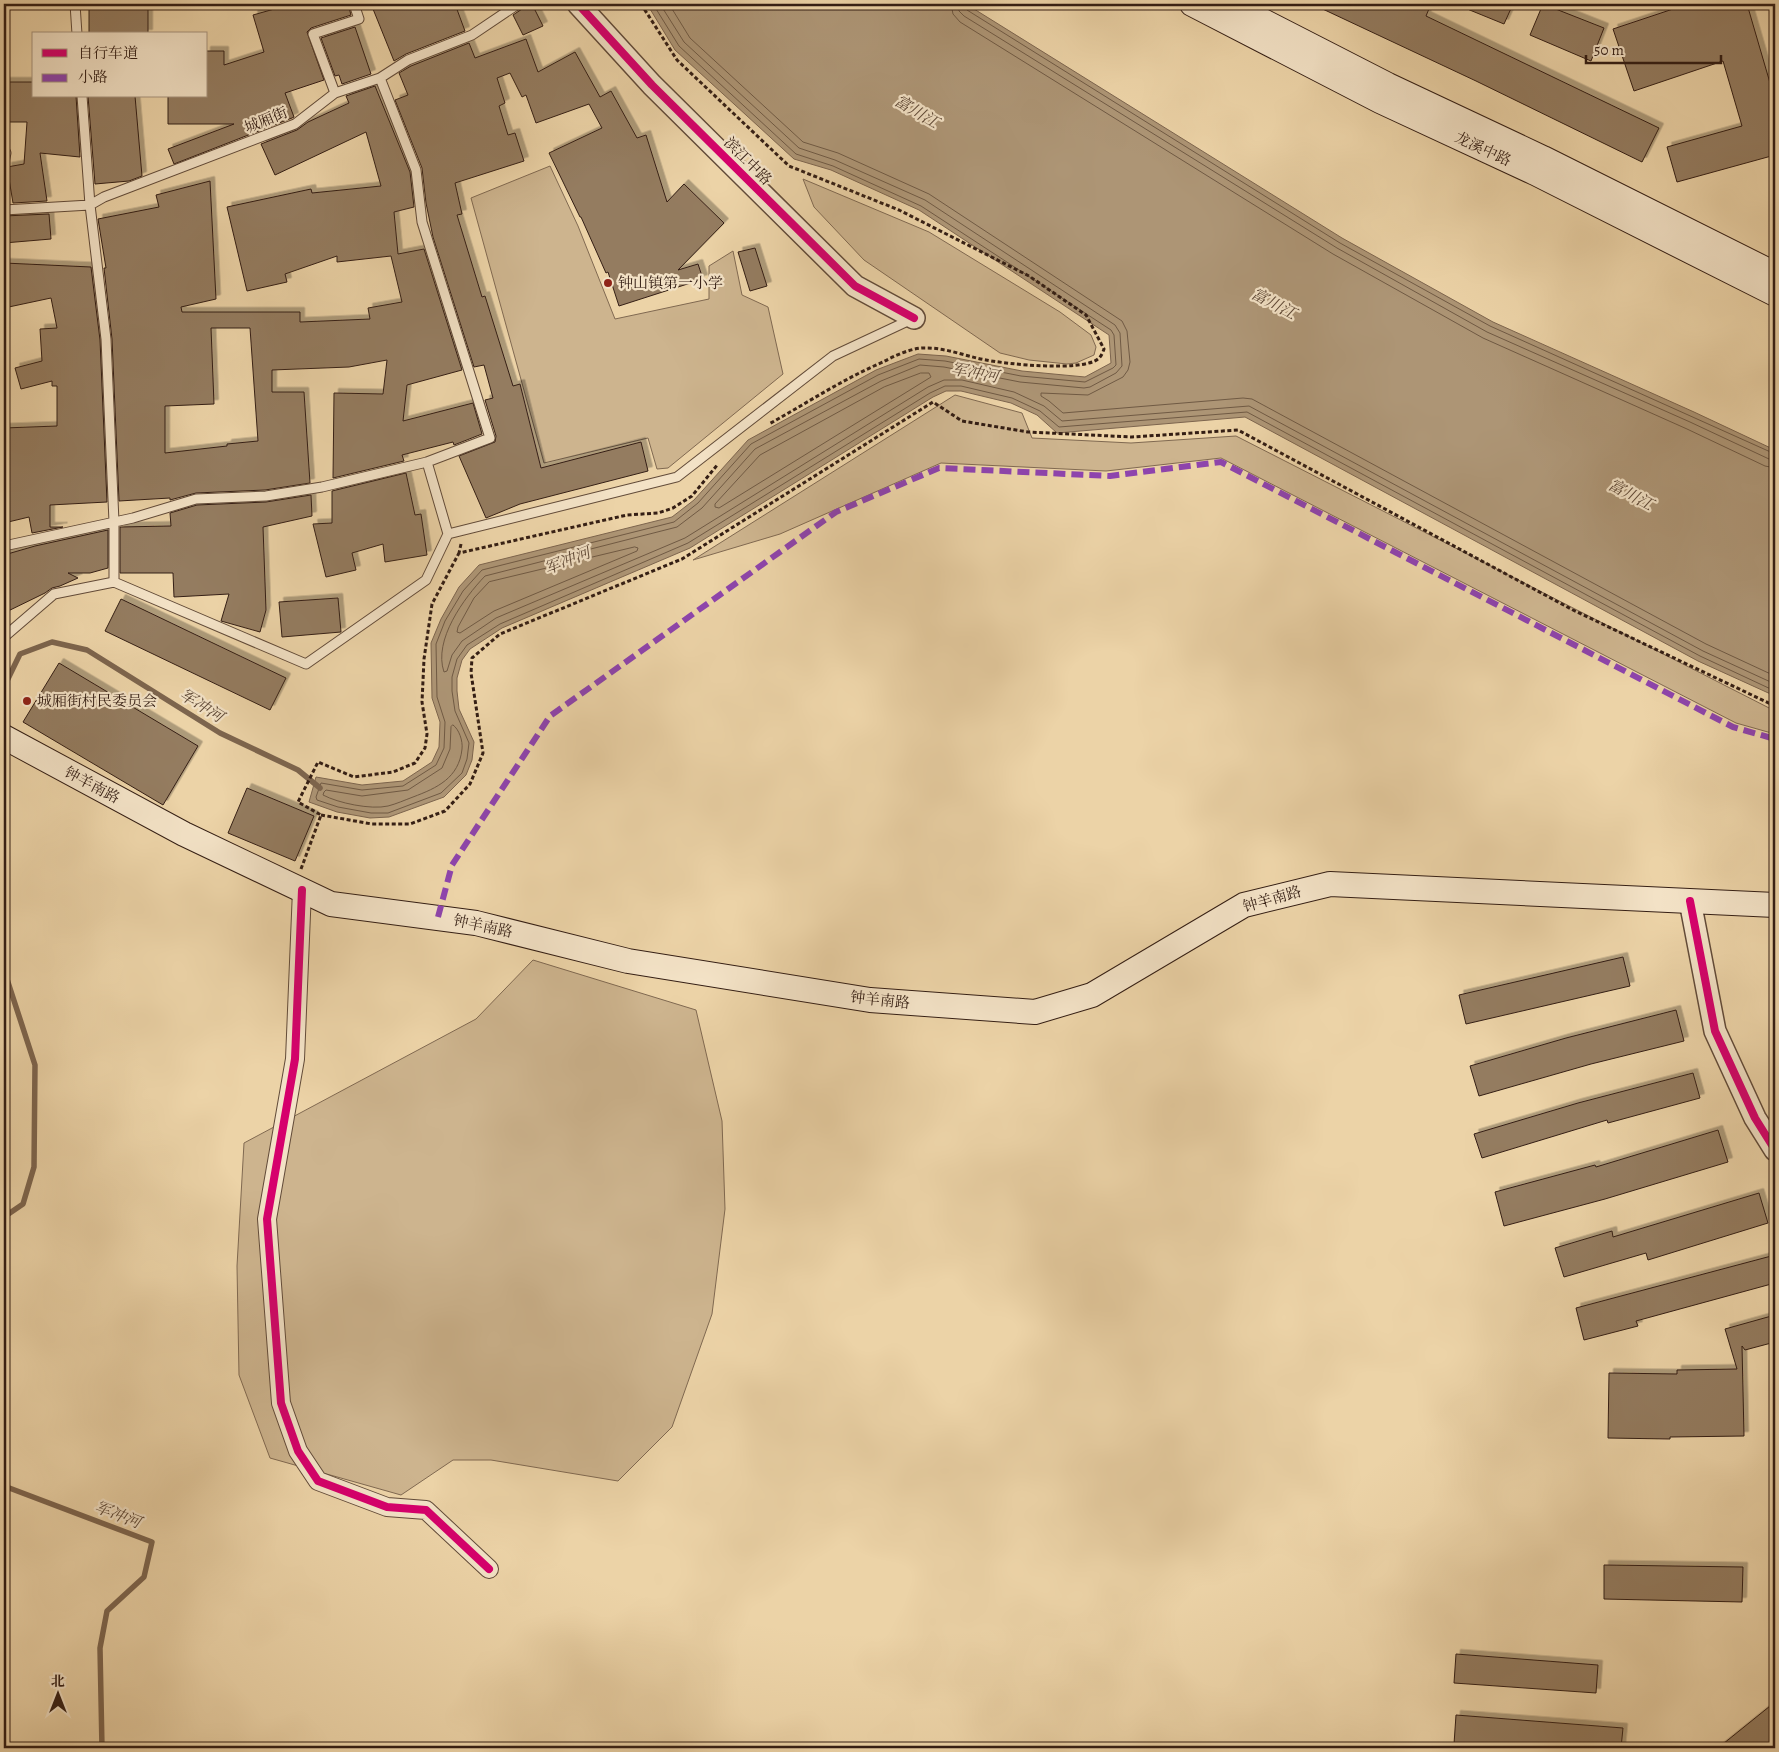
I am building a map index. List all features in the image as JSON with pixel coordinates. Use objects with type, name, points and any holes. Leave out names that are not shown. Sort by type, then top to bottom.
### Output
[{"type":"main road","name":"龙溪中路","points":[[1192,4],[1380,101],[1535,173],[1775,294]]},
{"type":"main road","name":"龙溪中路","points":[[1230,4],[1388,85],[1543,158],[1775,274]]},
{"type":"main road","name":"钟羊南路","points":[[7,739],[184,834],[331,904],[476,922],[628,961],[870,1000],[1035,1012],[1092,995],[1244,905],[1330,884],[1775,905]]},
{"type":"street","name":"滨江中路","points":[[578,4],[652,85],[855,286],[914,318]]},
{"type":"street","points":[[298,888],[295,1059],[267,1219],[281,1403],[298,1451],[318,1481],[387,1507],[426,1510],[489,1569]]},
{"type":"street","points":[[1690,901],[1715,1032],[1755,1118],[1775,1150]]},
{"type":"lane","points":[[75,4],[77,32]]},
{"type":"lane","points":[[335,93],[313,34],[358,19],[354,4]]},
{"type":"lane","name":"城厢街","points":[[4,210],[90,205],[104,197],[295,124],[335,93],[380,78],[408,60],[472,35],[518,4]]},
{"type":"lane","points":[[4,546],[114,522],[196,499],[266,496],[322,487],[427,462],[490,438],[422,222],[416,170],[380,78]]},
{"type":"lane","points":[[82,98],[90,205],[106,339],[114,522],[114,582]]},
{"type":"lane","points":[[4,149],[6,153],[4,162]]},
{"type":"lane","points":[[448,534],[677,477],[833,356],[914,318]]},
{"type":"lane","points":[[4,637],[54,594],[114,582],[306,664],[426,580],[448,534],[427,462]]},
{"type":"path","points":[[641,4],[677,60],[789,166],[899,210],[1030,276],[1086,315],[1104,349],[1098,359],[1078,366],[1050,366],[986,360],[955,351],[921,348],[897,355],[852,376],[810,402],[761,428]]},
{"type":"path","points":[[464,530],[459,552],[432,604],[424,659],[422,702],[427,734],[425,748],[415,764],[393,772],[354,777],[318,762],[298,802],[321,815],[372,824],[410,824],[445,811],[470,784],[483,753],[471,673],[472,658],[500,634],[682,559],[932,402],[962,421],[1028,432],[1132,437],[1238,430],[1573,610],[1775,706]]},
{"type":"path","points":[[459,552],[627,515],[658,513],[673,508],[692,496],[720,462]]},
{"type":"path","points":[[298,888],[321,815]]},
{"type":"shaded area","points":[[550,166],[578,226],[615,319],[709,299],[709,266],[733,251],[742,295],[768,307],[783,374],[668,468],[657,469],[648,438],[544,463],[471,198]]},
{"type":"shaded area","points":[[803,179],[929,232],[1060,312],[1091,335],[1096,347],[1094,355],[1076,363],[1067,364],[1029,360],[1000,353],[864,260],[814,207]]},
{"type":"shaded area","points":[[955,395],[1022,413],[1032,438],[1131,443],[1236,436],[1775,711],[1775,734],[1736,723],[1221,458],[1106,471],[941,463],[780,534],[693,560]]},
{"type":"shaded area","points":[[533,960],[696,1010],[722,1121],[725,1209],[712,1314],[672,1427],[618,1481],[491,1460],[453,1460],[401,1495],[270,1458],[239,1375],[237,1266],[244,1143],[476,1019]]},
{"type":"water","name":"富川江","points":[[647,4],[966,4],[1342,238],[1493,322],[1775,450],[1775,696],[1698,661],[1245,417],[1057,433],[1037,415],[1011,403],[961,391],[946,391],[933,397],[690,548],[502,628],[470,649],[462,660],[457,678],[457,691],[459,709],[474,742],[472,760],[466,775],[444,797],[389,817],[370,818],[337,812],[309,802],[316,777],[362,785],[403,781],[432,762],[439,747],[440,722],[432,698],[431,643],[441,619],[459,587],[479,565],[672,517],[694,500],[748,440],[876,370],[918,354],[946,356],[1022,371],[1085,377],[1111,363],[1109,335],[919,210],[831,170],[794,159],[675,50]]},
{"type":"building","points":[[89,4],[148,4],[148,32],[89,32]]},
{"type":"building","points":[[292,4],[348,4],[351,15],[311,28],[307,32],[324,80],[285,93],[294,117],[174,164],[168,149],[234,124],[168,124],[168,98],[208,98],[208,51],[224,51],[224,65],[264,52],[253,15]]},
{"type":"building","points":[[371,4],[455,4],[465,31],[406,54],[394,61]]},
{"type":"building","points":[[524,4],[532,4],[543,26],[523,35],[513,15],[522,9]]},
{"type":"building","points":[[1312,4],[1431,4],[1426,16],[1659,128],[1642,162]]},
{"type":"building","points":[[1455,4],[1513,4],[1504,24]]},
{"type":"building","points":[[1543,4],[1604,28],[1591,61],[1530,35]]},
{"type":"building","points":[[1688,4],[1747,4],[1775,100],[1771,103],[1775,119],[1775,155],[1677,182],[1667,147],[1742,126],[1723,61],[1634,91],[1613,29]]},
{"type":"building","points":[[355,27],[371,74],[342,84],[339,75],[335,76],[321,38]]},
{"type":"building","points":[[526,39],[538,72],[575,52],[600,97],[611,91],[637,138],[646,135],[667,202],[684,184],[724,223],[678,270],[698,264],[703,279],[619,306],[608,272],[606,273],[549,153],[602,128],[589,104],[536,123],[526,95],[522,97],[510,73],[497,78],[505,103],[499,106],[508,135],[515,133],[524,161],[455,183],[462,214],[457,215],[482,297],[485,296],[513,386],[520,384],[541,468],[641,442],[648,471],[520,504],[486,518],[459,456],[495,442],[496,436],[485,400],[493,398],[484,365],[474,367],[433,237],[426,203],[422,168],[395,100],[408,95],[399,73],[411,66],[469,43],[475,58]]},
{"type":"building","points":[[4,82],[32,82],[32,98],[76,98],[80,157],[40,153],[47,201],[13,203],[7,167],[24,164],[27,122],[4,122]]},
{"type":"building","points":[[375,86],[410,172],[414,207],[394,212],[398,254],[424,249],[462,370],[407,385],[403,421],[473,403],[482,434],[454,445],[453,442],[402,455],[404,461],[333,478],[334,393],[383,394],[387,360],[349,367],[272,370],[272,392],[304,392],[310,483],[265,490],[196,493],[170,500],[170,498],[119,501],[112,339],[104,268],[106,268],[98,219],[159,207],[156,195],[210,181],[216,299],[181,307],[182,312],[300,312],[300,322],[370,319],[368,308],[402,302],[391,256],[337,262],[337,256],[285,274],[287,282],[247,291],[227,207],[311,189],[312,193],[381,186],[366,132],[275,175],[261,144],[297,130],[308,122],[349,103],[346,96]],"holes":[[[211,328],[250,328],[258,441],[165,453],[165,406],[214,404]]]},
{"type":"building","points":[[88,98],[135,98],[142,176],[129,181],[95,184]]},
{"type":"building","points":[[49,214],[51,239],[4,243],[4,216]]},
{"type":"building","points":[[755,248],[767,286],[750,291],[738,252]]},
{"type":"building","points":[[4,263],[91,267],[100,340],[107,502],[50,505],[50,527],[63,527],[32,533],[29,517],[4,523],[4,428],[57,426],[57,386],[52,386],[52,381],[21,389],[15,368],[42,361],[40,329],[57,328],[51,298],[4,308]]},
{"type":"building","points":[[406,473],[415,515],[421,514],[427,555],[385,562],[383,544],[352,553],[356,570],[326,577],[313,524],[332,523],[332,491]]},
{"type":"building","points":[[311,495],[312,516],[263,527],[266,610],[260,632],[221,621],[229,594],[174,597],[173,573],[120,573],[120,527],[171,526],[170,513],[197,505],[266,502]]},
{"type":"building","points":[[108,530],[108,568],[90,573],[68,573],[78,578],[52,588],[4,613],[4,555],[35,546]]},
{"type":"building","points":[[338,598],[341,632],[282,637],[279,602]]},
{"type":"building","points":[[121,599],[286,678],[270,710],[105,631]]},
{"type":"building","points":[[59,663],[198,746],[163,805],[23,722]]},
{"type":"building","points":[[247,788],[314,816],[295,861],[228,833]]},
{"type":"building","points":[[1623,957],[1630,986],[1466,1024],[1459,995]]},
{"type":"building","points":[[1676,1010],[1684,1041],[1591,1064],[1479,1096],[1470,1066],[1566,1038]]},
{"type":"building","points":[[1693,1073],[1700,1098],[1608,1123],[1607,1120],[1482,1158],[1474,1134],[1578,1103]]},
{"type":"building","points":[[1718,1130],[1728,1162],[1605,1199],[1504,1226],[1495,1192],[1595,1165],[1596,1167]]},
{"type":"building","points":[[1759,1193],[1768,1223],[1648,1260],[1646,1253],[1564,1277],[1555,1248],[1612,1231],[1613,1237]]},
{"type":"building","points":[[1775,1255],[1775,1283],[1636,1321],[1638,1326],[1584,1340],[1576,1308]]},
{"type":"building","points":[[1775,1315],[1775,1342],[1745,1350],[1742,1346],[1744,1436],[1670,1437],[1670,1439],[1608,1438],[1609,1373],[1677,1374],[1677,1370],[1737,1369],[1725,1329]]},
{"type":"building","points":[[1604,1565],[1743,1567],[1742,1602],[1604,1599]]},
{"type":"building","points":[[1456,1654],[1598,1665],[1596,1693],[1454,1683]]},
{"type":"building","points":[[1775,1702],[1775,1748],[1718,1748]]},
{"type":"building","points":[[1456,1715],[1623,1728],[1621,1748],[1518,1748],[1454,1744]]},
{"type":"waterway","name":"军冲河","points":[[4,687],[20,654],[52,642],[87,650],[220,733],[298,770],[320,788]]},
{"type":"waterway","name":"军冲河","points":[[4,970],[35,1065],[34,1167],[23,1204],[4,1217]]},
{"type":"waterway","name":"军冲河","points":[[4,1486],[152,1542],[144,1577],[107,1611],[100,1648],[102,1748]]},
{"type":"marked path","points":[[438,917],[452,865],[550,716],[836,512],[939,468],[1110,476],[1221,462],[1733,727],[1775,739]]},
{"type":"cycle path","points":[[578,4],[652,85],[855,286],[914,318]]},
{"type":"cycle path","points":[[302,890],[295,1059],[267,1219],[281,1403],[298,1451],[318,1481],[387,1507],[426,1510],[489,1569]]},
{"type":"cycle path","points":[[1690,901],[1715,1031],[1755,1118],[1775,1150]]},
{"type":"place","name":"钟山镇第一小学","points":[[608,283]]},
{"type":"place","name":"城厢街村民委员会","points":[[27,701]]}]
